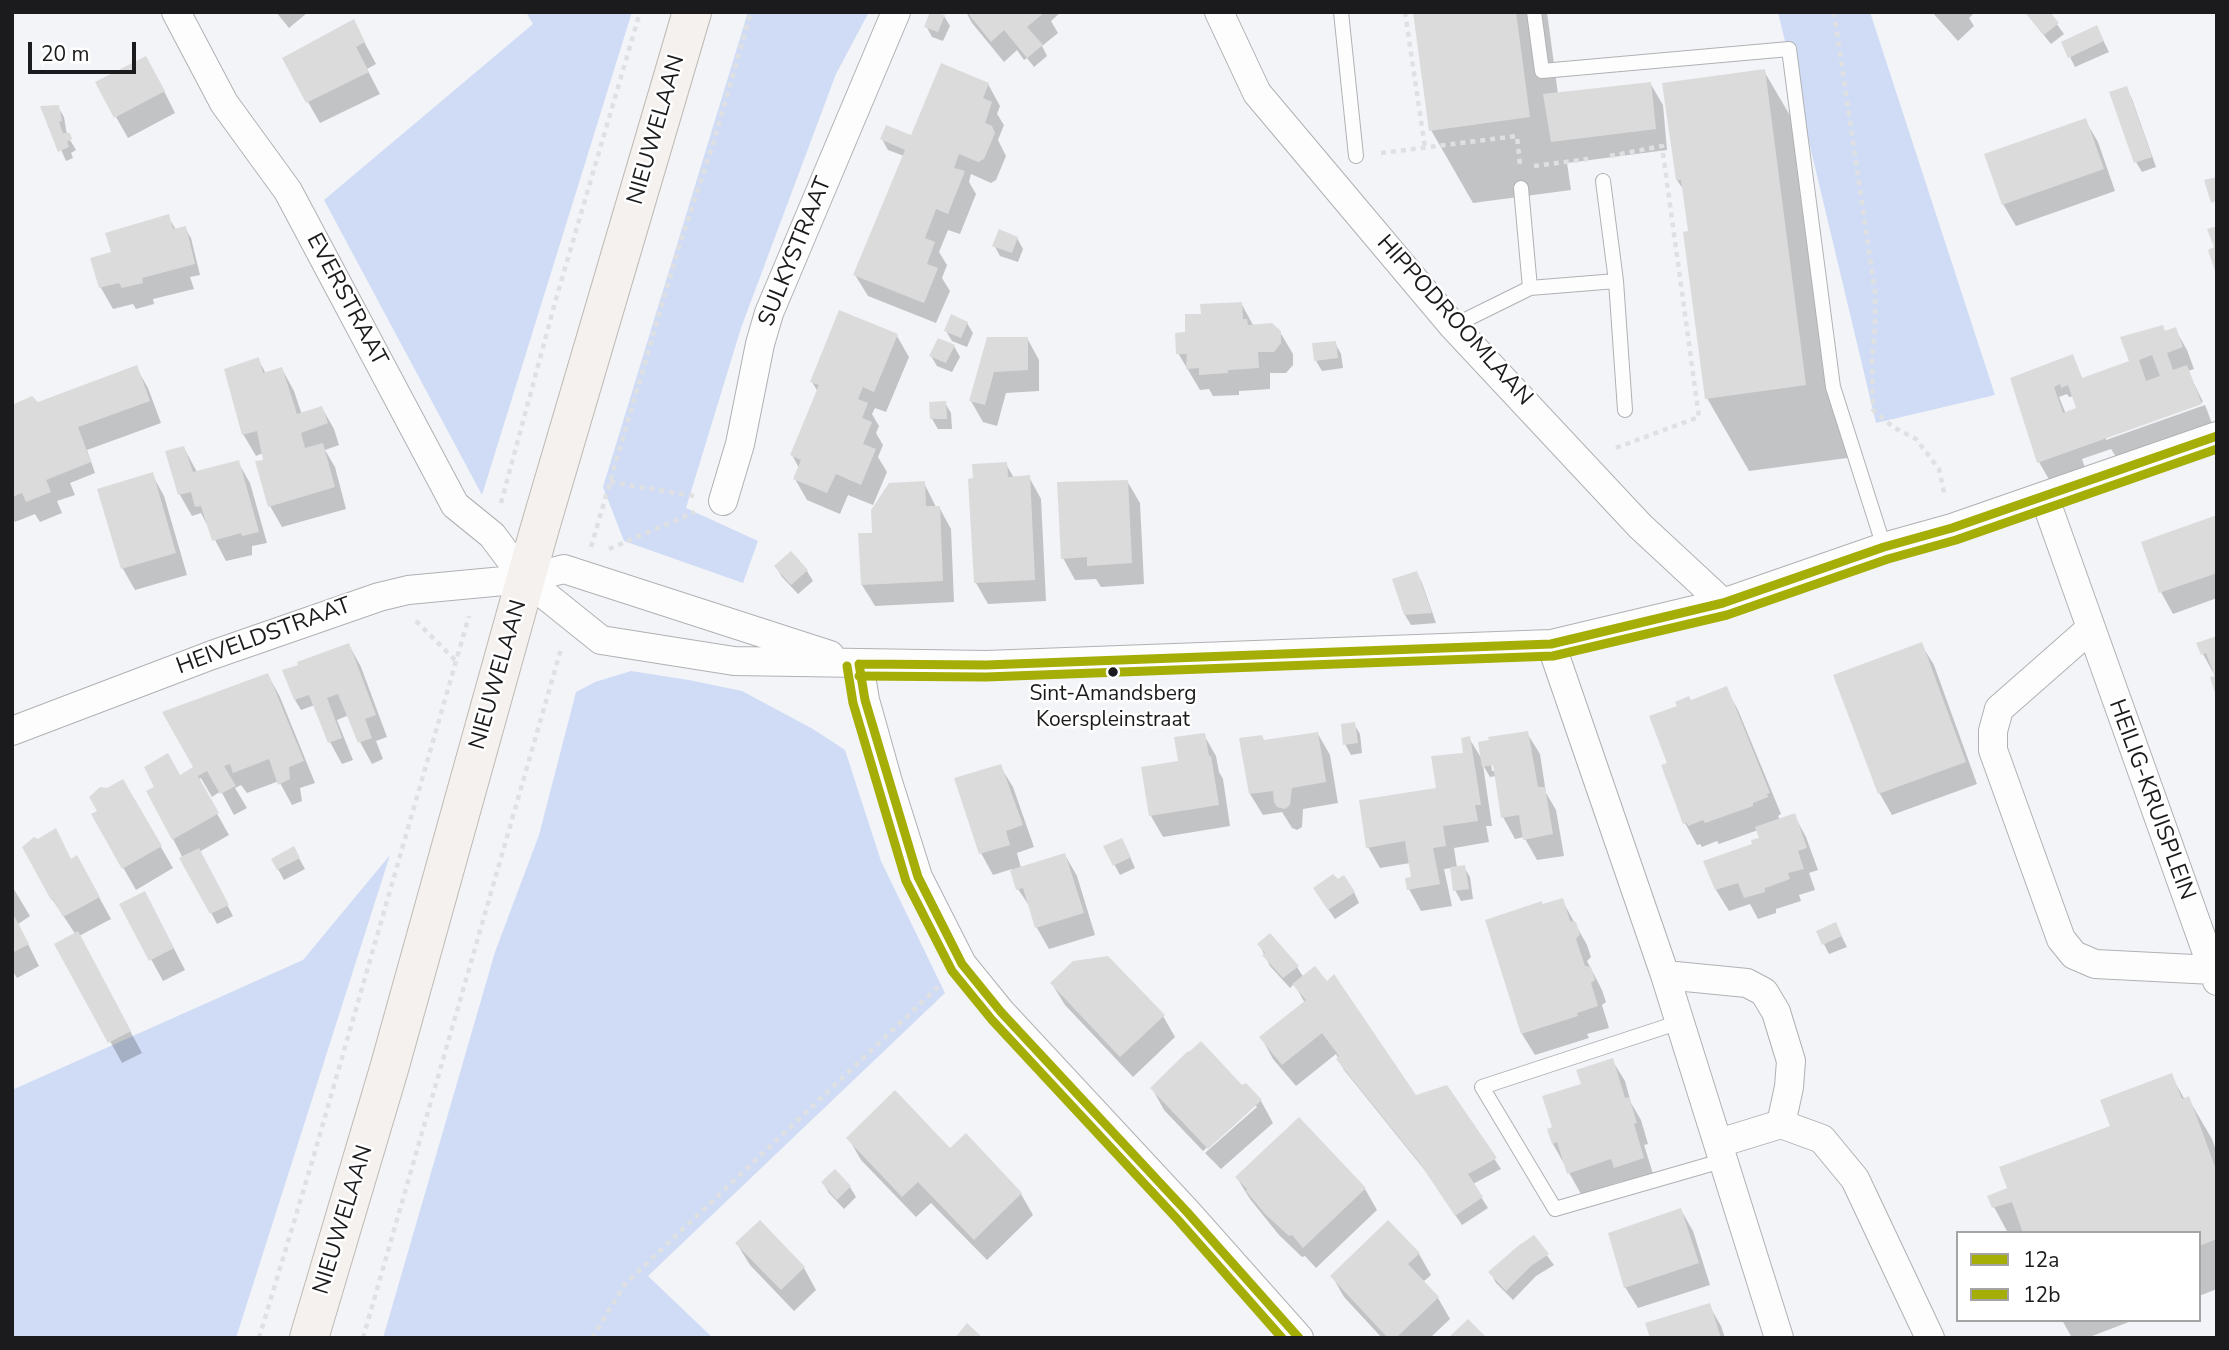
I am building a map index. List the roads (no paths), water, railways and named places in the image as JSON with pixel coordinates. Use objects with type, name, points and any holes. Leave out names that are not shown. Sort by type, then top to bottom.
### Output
[{"type":"main road","name":"NIEUWELAAN","points":[[309,1338],[388,1069],[525,579],[692,12]]},
{"type":"street","name":"EVERSTRAAT","points":[[176,12],[224,103],[288,191],[455,505],[492,535],[525,579]]},
{"type":"street","name":"SULKYSTRAAT","points":[[723,501],[740,444],[769,313],[896,12]]},
{"type":"street","name":"HIPPODROOMLAAN","points":[[1219,12],[1256,93],[1453,326],[1640,526],[1723,603]]},
{"type":"street","name":"HEIVELDSTRAAT","points":[[525,579],[601,640],[734,661],[986,665],[1552,644],[1723,603],[1884,547],[1952,528],[2217,436]]},
{"type":"street","name":"HEILIG-KRUISPLEIN","points":[[2044,496],[2215,975],[2095,964],[2074,956],[2061,939],[1993,750],[1993,730],[1999,709],[2090,629]]},
{"type":"street","name":"HEIVELDSTRAAT","points":[[12,731],[212,655],[379,597],[408,590],[525,579],[564,569],[859,664]]},
{"type":"street","points":[[1552,644],[1665,975],[1779,1338]]},
{"type":"street","points":[[859,664],[885,770],[918,877],[962,964],[1001,1012],[1187,1212],[1298,1338]]},
{"type":"street","points":[[1665,975],[1747,983],[1764,992],[1776,1012],[1791,1061],[1789,1087],[1781,1124]]},
{"type":"street","points":[[1722,1152],[1781,1124],[1822,1139],[1855,1179],[1930,1338]]},
{"type":"lane","points":[[1341,12],[1356,156]]},
{"type":"lane","points":[[1534,12],[1542,71],[1789,49],[1833,387],[1884,547]]},
{"type":"lane","points":[[1603,181],[1616,281],[1625,410]]},
{"type":"lane","points":[[1521,188],[1530,288]]},
{"type":"lane","points":[[1453,326],[1530,288],[1616,281]]},
{"type":"lane","points":[[1680,1022],[1482,1087],[1555,1209],[1722,1152]]},
{"type":"place","name":"Sint-Amandsberg Koerspleinstraat","points":[[1113,672]]}]
